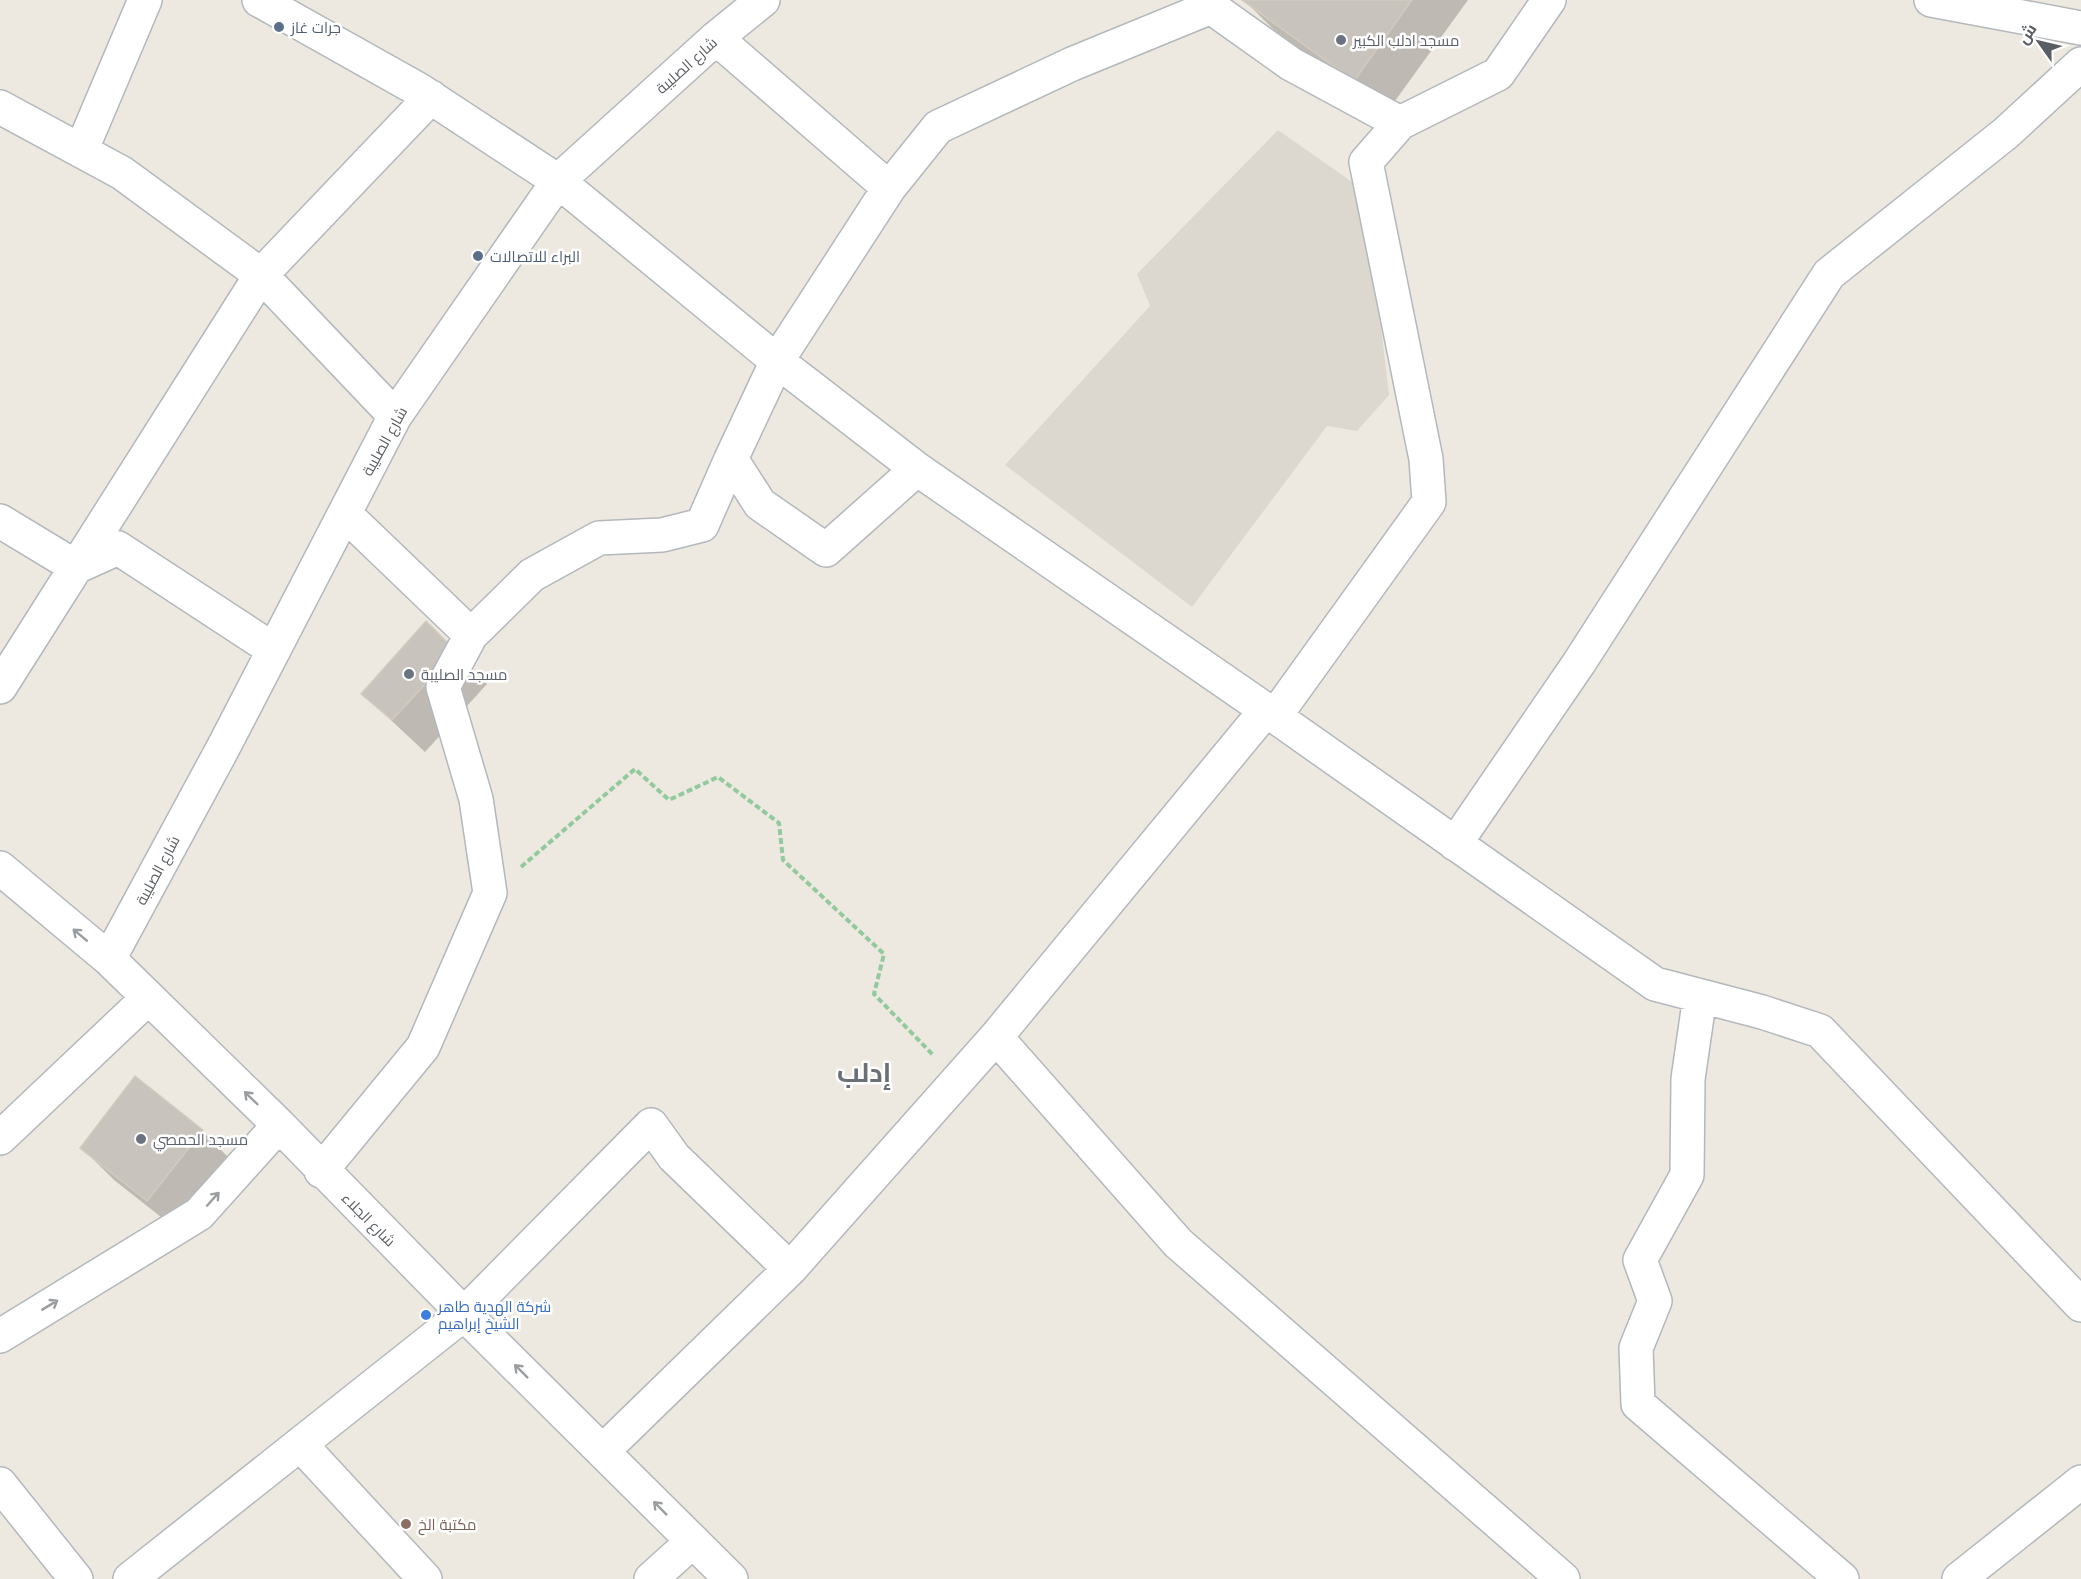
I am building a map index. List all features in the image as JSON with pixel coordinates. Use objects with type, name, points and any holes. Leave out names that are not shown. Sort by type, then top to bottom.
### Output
[{"type":"street","points":[[81,151],[145,0]]},
{"type":"street","points":[[259,0],[431,97],[558,181],[777,361],[916,469],[1270,713],[1655,984],[1762,1012],[1820,1031],[2081,1305]]},
{"type":"street","name":"شارع الصليبة","points":[[109,959],[274,650],[395,416],[558,181],[716,38],[763,0]]},
{"type":"street","points":[[603,1451],[790,1269],[996,1037],[1270,713],[1429,502],[1426,459],[1366,162],[1400,123],[1498,74],[1549,0]]},
{"type":"street","points":[[1931,0],[2081,28]]},
{"type":"street","points":[[321,1171],[423,1047],[490,893],[476,800],[443,687],[471,635],[532,575],[599,538],[662,535],[702,525],[777,361],[888,188],[938,127],[1072,64],[1210,7],[1291,64],[1400,123]]},
{"type":"street","points":[[716,38],[888,188]]},
{"type":"street","points":[[1455,844],[1579,663],[1829,274],[2006,133],[2081,64]]},
{"type":"street","points":[[0,687],[261,275],[431,97]]},
{"type":"street","points":[[0,107],[122,172],[261,275],[395,416]]},
{"type":"street","points":[[731,459],[760,504],[826,550],[916,469]]},
{"type":"street","points":[[345,514],[471,635]]},
{"type":"street","points":[[0,521],[76,567]]},
{"type":"street","points":[[76,567],[118,548],[274,650]]},
{"type":"street","name":"شارع الجلاء","points":[[0,868],[109,959],[279,1125],[321,1171],[731,1579]]},
{"type":"street","points":[[1700,996],[1688,1079],[1687,1175],[1640,1260],[1655,1301],[1636,1348],[1638,1404],[1842,1579]]},
{"type":"street","points":[[0,1137],[148,998]]},
{"type":"street","points":[[996,1037],[1178,1243],[1563,1579]]},
{"type":"street","points":[[0,1336],[199,1214],[279,1125]]},
{"type":"street","points":[[130,1579],[464,1314],[651,1125],[674,1157],[790,1269]]},
{"type":"street","points":[[300,1443],[425,1579]]},
{"type":"street","points":[[1980,1573],[2081,1482]]},
{"type":"street","points":[[0,1485],[76,1579]]},
{"type":"street","points":[[651,1579],[693,1541]]},
{"type":"path","points":[[490,893],[635,769],[669,800],[718,777],[779,823],[783,860],[884,954],[874,994],[958,1080]]},
{"type":"shaded area","points":[[1278,130],[1365,191],[1389,395],[1357,431],[1327,426],[1192,607],[1005,465],[1150,306],[1137,274]]},
{"type":"building","name":"مسجد ادلب الكبير","points":[[1242,0],[1412,0],[1354,81]]},
{"type":"building","points":[[426,621],[456,651],[392,720],[361,694]]},
{"type":"building","name":"مسجد الحمصي","points":[[135,1076],[203,1130],[147,1201],[80,1148]]},
{"type":"place","name":"جرات غاز","points":[[279,27]]},
{"type":"place","name":"مسجد ادلب الكبير","points":[[1341,40]]},
{"type":"place","name":"البراء للاتصالات","points":[[478,256]]},
{"type":"place","name":"مسجد الصليبة","points":[[409,674]]},
{"type":"place","name":"مسجد الحمصي","points":[[141,1139]]},
{"type":"place","name":"شركة الهدية طاهر الشيخ إبراهيم","points":[[426,1315]]},
{"type":"place","name":"مكتبة الخ","points":[[406,1524]]},
{"type":"district","name":"إدلب","points":[[864,1071]]}]
